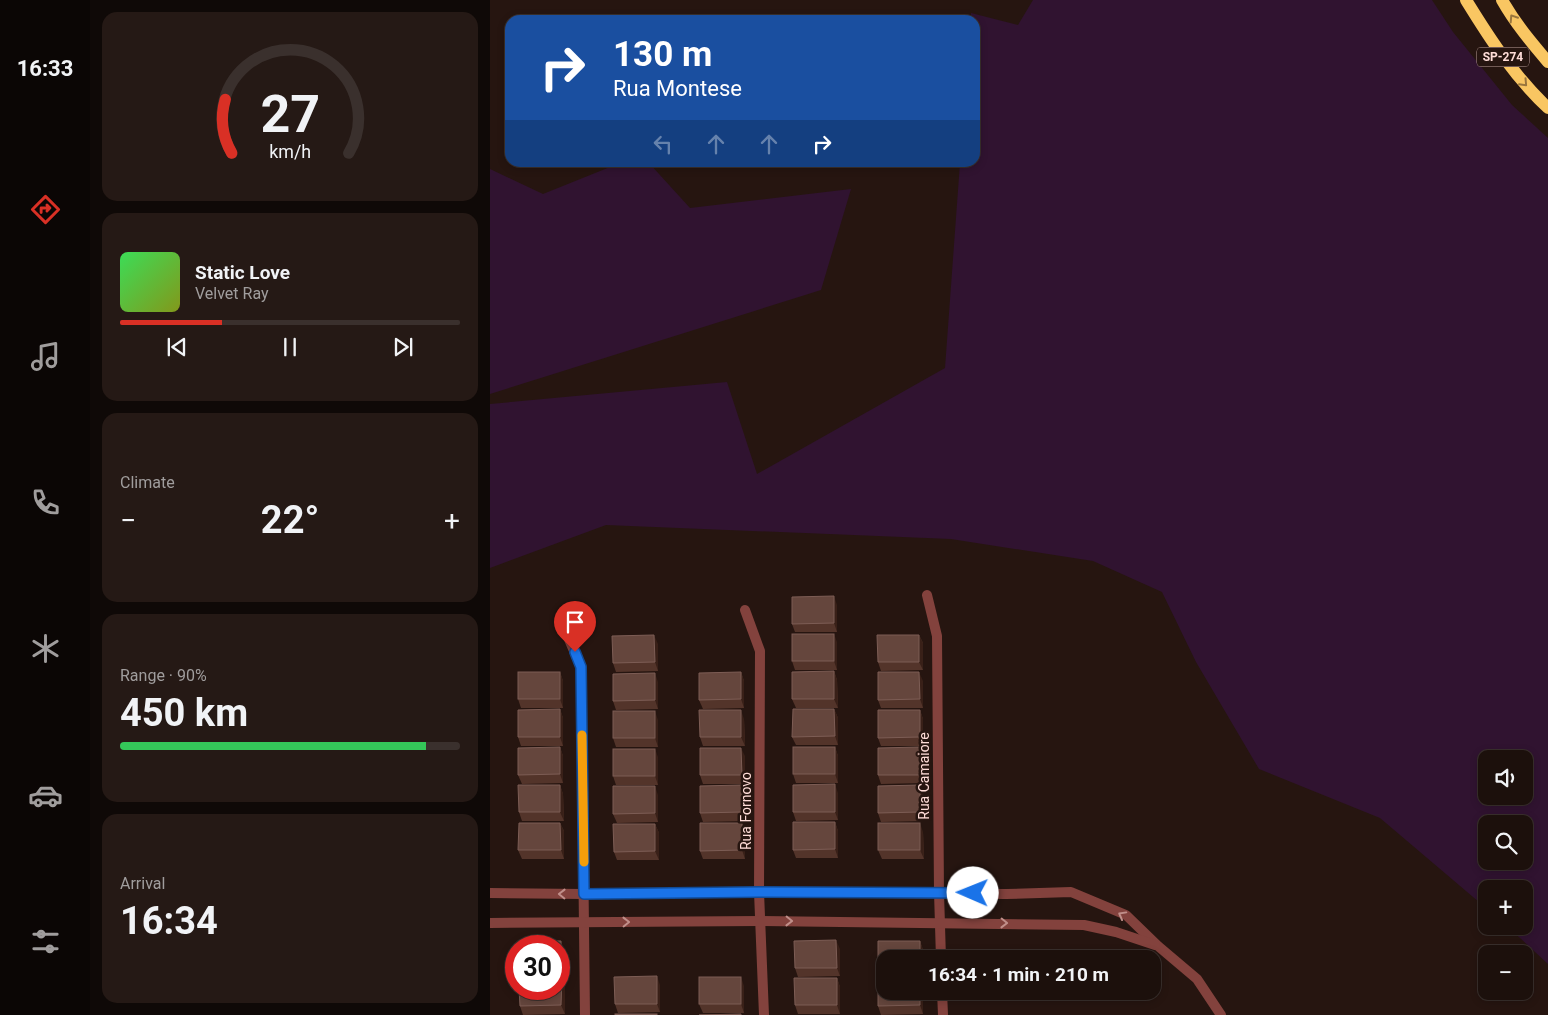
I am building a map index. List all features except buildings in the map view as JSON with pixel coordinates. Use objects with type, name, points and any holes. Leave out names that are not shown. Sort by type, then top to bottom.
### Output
[{"type":"main road","name":"SP-274","points":[[1466,0],[1499,53],[1548,108]]},
{"type":"main road","name":"SP-274","points":[[1502,0],[1526,37],[1548,62]]},
{"type":"street","name":"Rua Camaiore","points":[[926,595],[937,636],[941,950]]},
{"type":"street","name":"Rua Fornovo","points":[[745,610],[760,651],[759,892],[764,1015]]},
{"type":"street","points":[[568,637],[581,667],[585,1015]]},
{"type":"street","points":[[490,893],[939,892],[1006,894],[1071,892],[1126,915],[1158,946],[1197,979],[1222,1015]]},
{"type":"street","points":[[490,923],[760,921],[1084,925],[1116,932],[1158,946]]},
{"type":"street","points":[[942,1000],[943,1015]]},
{"type":"shaded area","points":[[1033,0],[1432,0],[1453,32],[1512,105],[1548,138],[1548,964],[1533,950],[1533,945],[1528,945],[1517,935],[1533,935],[1533,880],[1478,880],[1478,901],[1380,818],[1259,769],[1196,662],[1162,592],[1093,561],[951,539],[606,525],[490,568],[490,404],[727,382],[757,474],[945,368],[960,167],[980,167],[980,15],[1018,25]]},
{"type":"shaded area","points":[[610,167],[653,167],[690,208],[851,189],[821,290],[490,394],[490,169],[543,194]]},
{"type":"slow traffic","points":[[582,735],[584,862]]},
{"type":"route","points":[[575,652],[581,667],[584,894],[759,892],[973,893]]}]
